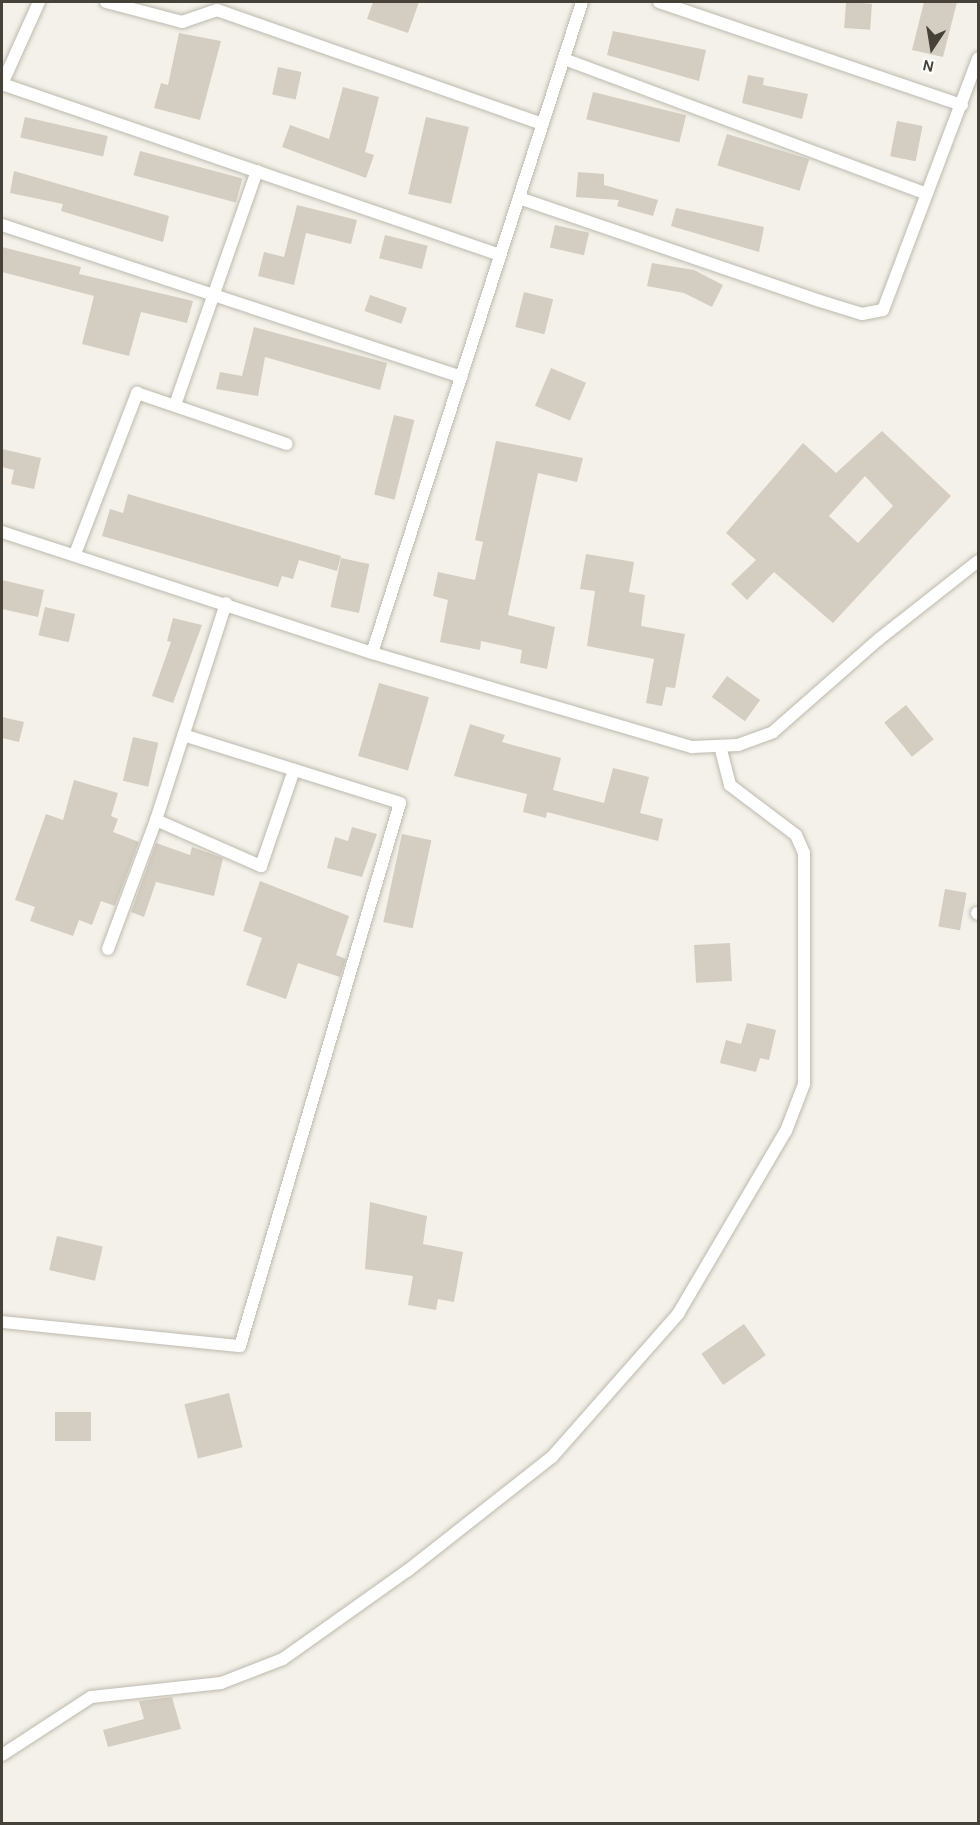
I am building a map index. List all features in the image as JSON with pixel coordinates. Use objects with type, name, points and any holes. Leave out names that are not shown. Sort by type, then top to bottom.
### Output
[{"type":"lane","points":[[39,2],[2,84],[500,255]]},
{"type":"lane","points":[[106,2],[182,21],[217,10],[543,124]]},
{"type":"lane","points":[[372,653],[582,2]]},
{"type":"lane","points":[[659,2],[962,105]]},
{"type":"lane","points":[[519,198],[862,314],[883,310],[978,58]]},
{"type":"lane","points":[[564,59],[927,194]]},
{"type":"lane","points":[[175,405],[257,171]]},
{"type":"lane","points":[[2,225],[461,377]]},
{"type":"lane","points":[[75,554],[137,393],[287,444]]},
{"type":"lane","points":[[2,532],[226,603],[372,653],[692,747],[738,745],[773,732],[879,639],[978,561]]},
{"type":"lane","points":[[108,950],[156,820],[226,603]]},
{"type":"lane","points":[[2,1323],[240,1346],[400,803],[183,735]]},
{"type":"lane","points":[[2,1755],[92,1697],[221,1683],[283,1659],[407,1571],[552,1457],[678,1314],[786,1131],[804,1084],[804,853],[796,835],[730,785],[720,746]]},
{"type":"lane","points":[[156,820],[261,867],[294,770]]},
{"type":"building","points":[[373,2],[419,2],[408,33],[367,19]]},
{"type":"building","points":[[846,2],[872,4],[870,30],[844,28]]},
{"type":"building","points":[[924,2],[957,2],[943,57],[912,50]]},
{"type":"building","points":[[613,31],[706,50],[699,81],[607,55]]},
{"type":"building","points":[[179,33],[221,41],[200,120],[154,108],[161,83],[168,85]]},
{"type":"building","points":[[278,67],[301,72],[296,99],[272,94]]},
{"type":"building","points":[[748,75],[764,78],[763,85],[808,94],[802,119],[742,103]]},
{"type":"building","points":[[343,87],[379,97],[365,152],[374,155],[366,178],[282,147],[290,125],[329,139]]},
{"type":"building","points":[[593,92],[686,115],[679,142],[586,119]]},
{"type":"building","points":[[25,117],[108,136],[103,157],[20,137]]},
{"type":"building","points":[[426,117],[469,127],[451,204],[408,194]]},
{"type":"building","points":[[897,121],[923,126],[916,161],[890,156]]},
{"type":"building","points":[[727,134],[809,159],[800,191],[717,166]]},
{"type":"building","points":[[140,151],[242,178],[236,203],[134,175]]},
{"type":"building","points":[[14,171],[169,216],[163,242],[61,211],[63,204],[10,193]]},
{"type":"building","points":[[578,172],[604,174],[604,185],[658,200],[653,216],[617,206],[619,200],[576,197]]},
{"type":"building","points":[[297,205],[357,220],[351,244],[306,233],[294,285],[258,276],[264,252],[284,257]]},
{"type":"building","points":[[676,208],[764,227],[759,252],[671,226]]},
{"type":"building","points":[[555,225],[589,233],[584,255],[550,247]]},
{"type":"building","points":[[385,235],[428,246],[422,269],[379,258]]},
{"type":"building","points":[[2,247],[81,267],[79,274],[193,301],[187,323],[141,312],[129,356],[82,344],[94,296],[2,272]]},
{"type":"building","points":[[652,263],[694,270],[723,285],[712,307],[684,293],[647,286]]},
{"type":"building","points":[[524,292],[553,299],[544,334],[515,327]]},
{"type":"building","points":[[370,295],[407,308],[401,324],[364,311]]},
{"type":"building","points":[[254,327],[387,363],[380,390],[265,357],[258,396],[216,389],[220,372],[242,376]]},
{"type":"building","points":[[551,368],[586,383],[570,421],[535,406]]},
{"type":"building","points":[[394,415],[414,420],[395,500],[374,495]]},
{"type":"building","points":[[882,431],[951,496],[833,623],[774,572],[747,600],[731,584],[756,560],[726,533],[803,443],[836,473]],"holes":[[[865,476],[893,506],[858,543],[829,516]]]},
{"type":"building","points":[[496,441],[583,458],[577,482],[538,473],[508,615],[555,627],[547,669],[520,663],[522,650],[481,641],[480,650],[440,642],[448,600],[433,596],[438,572],[475,580],[483,542],[475,540]]},
{"type":"building","points":[[2,449],[41,458],[34,489],[11,484],[14,470],[2,467]]},
{"type":"building","points":[[128,494],[341,556],[337,571],[299,560],[293,579],[282,576],[278,587],[102,536],[110,509],[123,513]]},
{"type":"building","points":[[586,554],[634,562],[629,592],[645,595],[641,626],[685,634],[675,688],[666,687],[662,706],[646,703],[654,659],[587,646],[595,591],[580,589]]},
{"type":"building","points":[[341,558],[369,564],[359,613],[331,607]]},
{"type":"building","points":[[2,580],[44,590],[38,617],[2,609]]},
{"type":"building","points":[[45,607],[75,614],[69,642],[38,635]]},
{"type":"building","points":[[173,618],[202,625],[173,703],[152,696],[171,642],[167,641]]},
{"type":"building","points":[[727,676],[760,700],[745,721],[712,697]]},
{"type":"building","points":[[379,683],[429,697],[408,770],[358,756]]},
{"type":"building","points":[[906,705],[934,739],[912,757],[884,723]]},
{"type":"building","points":[[2,717],[24,722],[19,742],[2,738]]},
{"type":"building","points":[[470,724],[505,735],[502,742],[561,758],[553,790],[604,803],[613,768],[649,777],[640,813],[663,819],[658,841],[547,812],[546,818],[523,812],[527,794],[454,776]]},
{"type":"building","points":[[133,737],[158,743],[148,787],[123,781]]},
{"type":"building","points":[[74,780],[118,793],[111,816],[118,819],[113,832],[139,842],[115,906],[101,901],[92,925],[79,920],[73,936],[30,921],[35,907],[15,900],[46,814],[63,820]]},
{"type":"building","points":[[352,827],[377,834],[362,877],[327,868],[335,837],[348,841]]},
{"type":"building","points":[[402,834],[431,840],[413,928],[383,922]]},
{"type":"building","points":[[156,843],[190,855],[192,847],[223,858],[214,896],[156,882],[144,917],[131,912]]},
{"type":"building","points":[[260,881],[349,916],[336,955],[346,959],[340,977],[298,963],[286,999],[246,985],[262,938],[243,931]]},
{"type":"building","points":[[945,889],[967,893],[960,930],[938,926]]},
{"type":"building","points":[[730,943],[732,981],[696,983],[694,945]]},
{"type":"building","points":[[747,1023],[776,1030],[769,1060],[760,1058],[756,1072],[720,1063],[726,1040],[741,1044]]},
{"type":"building","points":[[370,1202],[427,1216],[423,1244],[463,1252],[454,1302],[438,1299],[436,1310],[408,1305],[413,1276],[365,1269]]},
{"type":"building","points":[[57,1236],[103,1247],[95,1281],[49,1270]]},
{"type":"building","points":[[744,1324],[766,1355],[723,1385],[701,1354]]},
{"type":"building","points":[[229,1393],[243,1447],[198,1458],[184,1404]]},
{"type":"building","points":[[55,1412],[91,1412],[91,1441],[55,1441]]},
{"type":"building","points":[[172,1697],[181,1729],[108,1747],[103,1730],[144,1719],[139,1701]]}]
